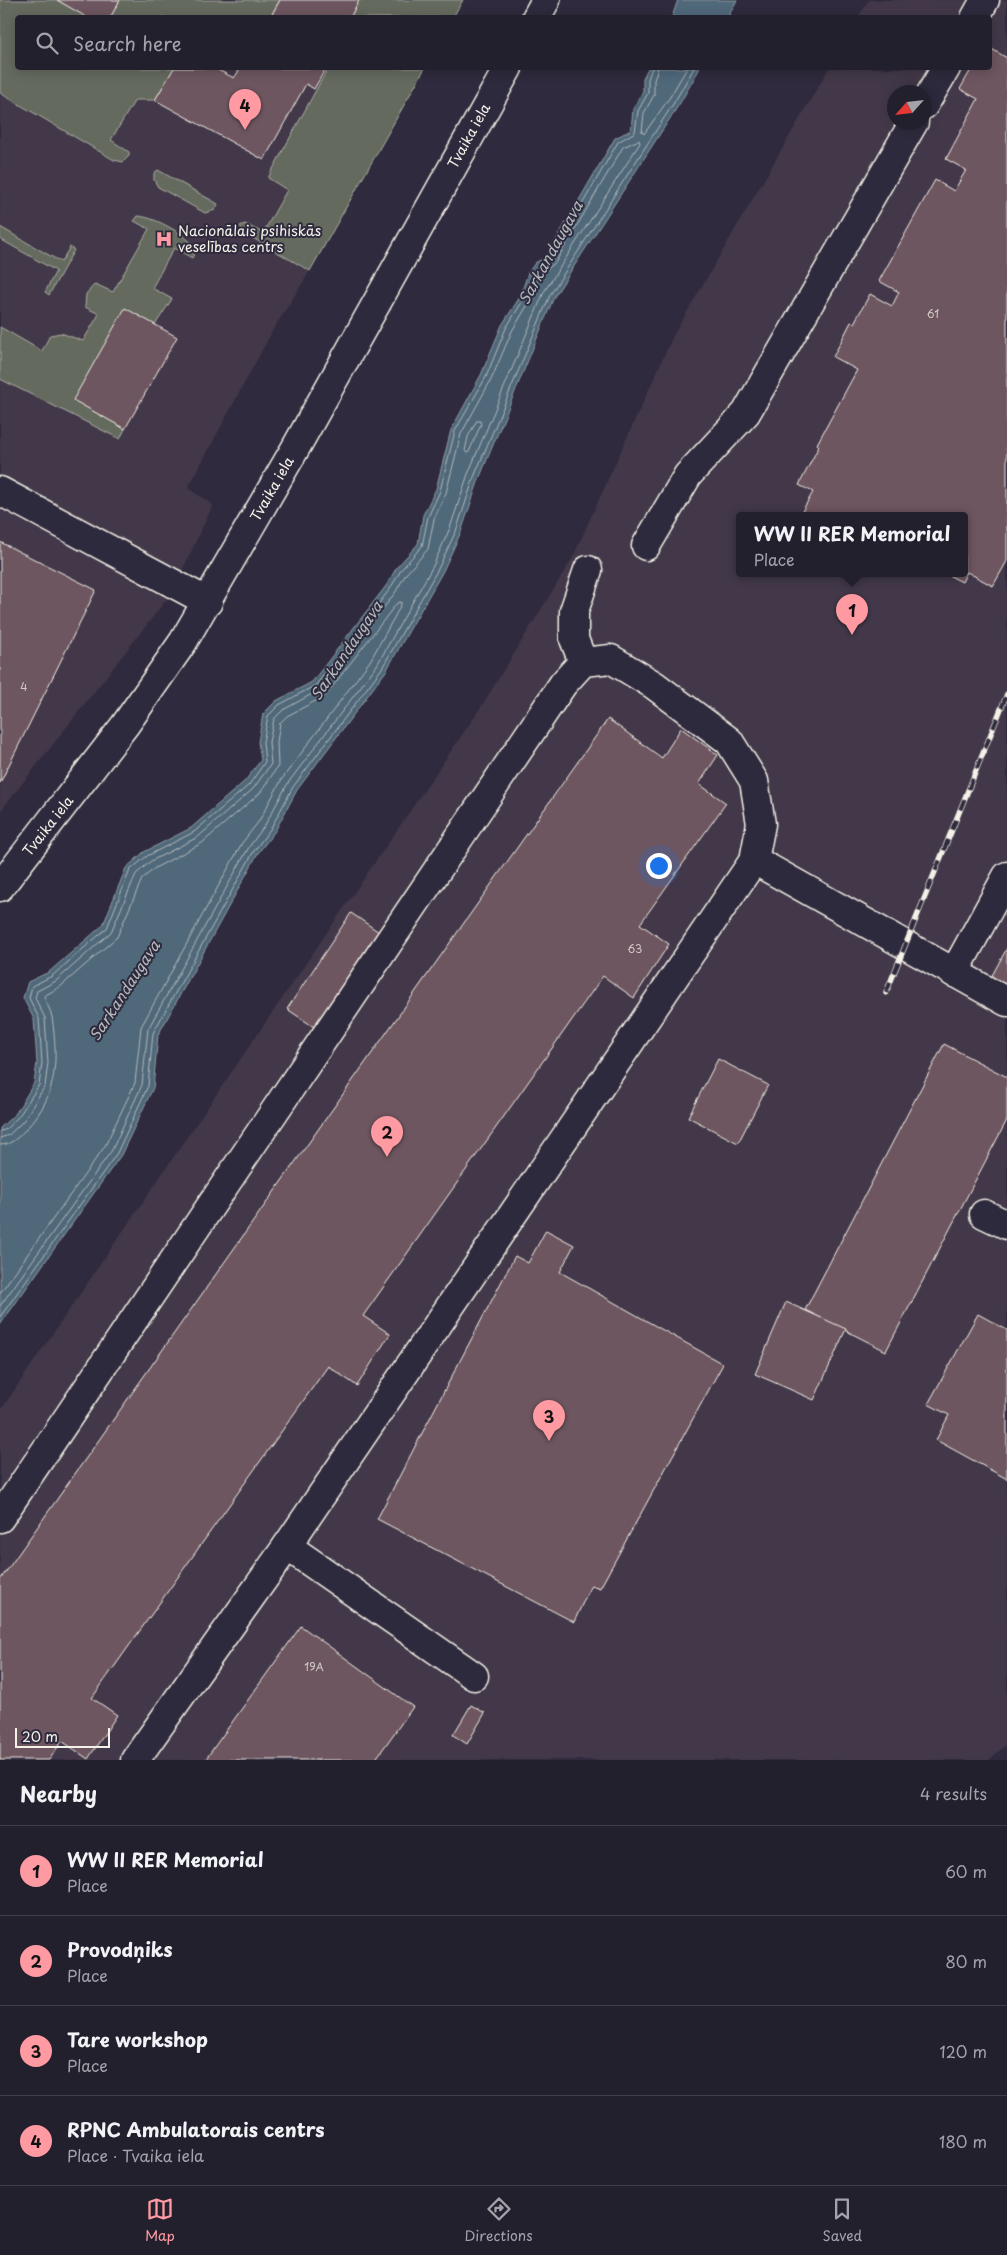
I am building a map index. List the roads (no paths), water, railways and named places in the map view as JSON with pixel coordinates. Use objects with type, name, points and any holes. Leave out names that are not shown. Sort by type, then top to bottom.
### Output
[{"type":"main road","points":[[538,15],[546,0]]},
{"type":"main road","points":[[977,15],[985,0]]},
{"type":"main road","name":"Tvaika iela","points":[[0,888],[125,725],[183,642],[208,602],[507,70]]},
{"type":"main road","points":[[932,92],[945,70]]},
{"type":"main road","points":[[646,546],[688,475],[746,413],[909,130]]},
{"type":"main road","points":[[0,492],[208,602]]},
{"type":"main road","points":[[583,662],[574,639],[574,611],[588,570]]},
{"type":"main road","points":[[0,1518],[563,684],[583,662],[611,659],[654,685],[730,741],[754,781],[762,824],[754,860],[287,1546],[135,1760]]},
{"type":"main road","points":[[754,860],[1007,1002]]},
{"type":"main road","points":[[954,973],[1007,876]]},
{"type":"main road","points":[[287,1546],[474,1676]]},
{"type":"water","points":[[678,0],[737,0],[729,15],[673,15]]},
{"type":"water","name":"Sarkandaugava","points":[[647,70],[699,70],[680,103],[554,297],[479,479],[461,532],[443,571],[386,671],[297,790],[275,831],[258,853],[158,1035],[153,1088],[121,1155],[0,1325],[0,1128],[16,1113],[34,1083],[37,1063],[34,1019],[23,998],[28,982],[49,972],[103,925],[126,868],[144,852],[191,828],[245,781],[261,760],[258,742],[263,714],[276,701],[312,682],[386,586],[397,567],[418,544],[423,515],[436,489],[451,430],[481,375],[502,325],[520,297],[528,273],[535,263],[546,257],[615,138],[631,130],[633,109],[643,91],[643,78]]},
{"type":"railway","points":[[886,993],[1007,694]]},
{"type":"place","name":"RPNC Ambulatorais centrs","points":[[245,130]]},
{"type":"place","name":"Nacionālais psihiskās veselības centrs","points":[[164,239]]},
{"type":"place","name":"WW II RER Memorial","points":[[852,635]]},
{"type":"place","name":"Provodņiks","points":[[387,1157]]},
{"type":"place","name":"Tare workshop","points":[[549,1441]]}]
